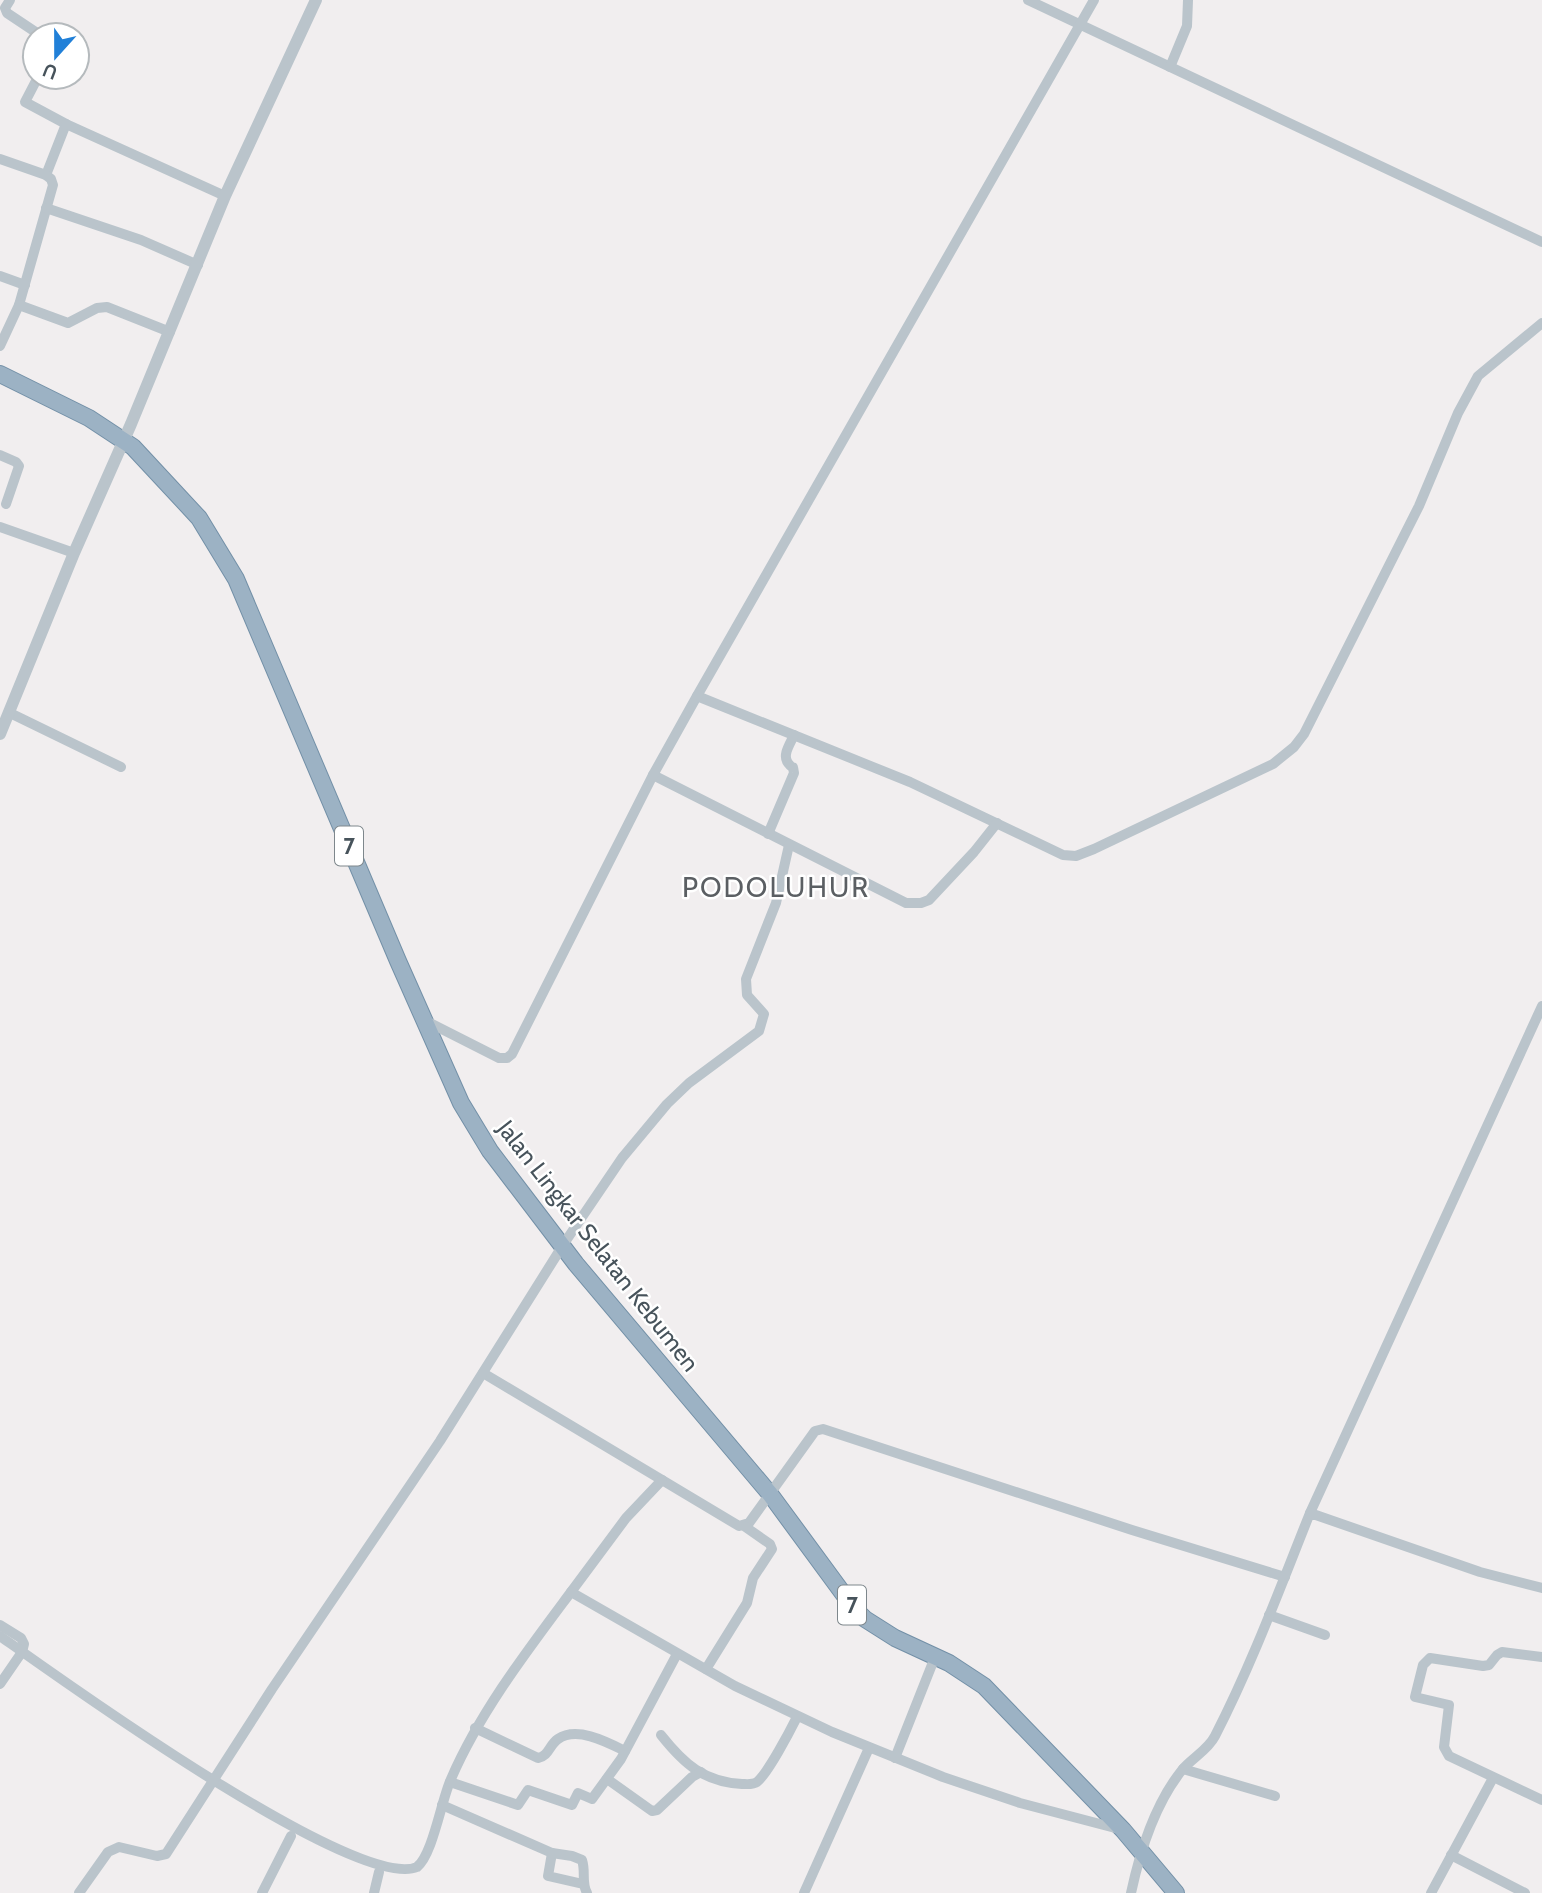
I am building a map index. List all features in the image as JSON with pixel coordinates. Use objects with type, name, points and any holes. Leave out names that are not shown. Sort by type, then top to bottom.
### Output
[{"type":"highway","name":"Jalan Lingkar Selatan Kebumen","points":[[0,374],[61,403],[128,443],[199,518],[236,579],[423,1020],[461,1103],[490,1151],[576,1264],[770,1494],[853,1607],[865,1619],[895,1638],[949,1662],[984,1686],[1123,1830],[1176,1893]]},
{"type":"street","points":[[10,0],[5,8],[7,13],[21,22]]},
{"type":"street","points":[[0,734],[74,553],[128,443],[225,197],[316,0]]},
{"type":"street","points":[[1028,0],[1542,242]]},
{"type":"street","points":[[423,1020],[499,1058],[507,1058],[512,1054],[653,775],[1094,0]]},
{"type":"street","points":[[1170,67],[1187,26],[1188,0]]},
{"type":"street","points":[[31,91],[25,102],[66,124],[225,197]]},
{"type":"street","points":[[46,175],[66,124]]},
{"type":"street","points":[[0,159],[46,175],[53,185],[19,305],[0,346]]},
{"type":"street","points":[[46,208],[141,240],[198,265]]},
{"type":"street","points":[[0,276],[25,285]]},
{"type":"street","points":[[19,305],[68,323],[97,308],[107,307],[170,332]]},
{"type":"street","points":[[697,696],[897,777],[1063,855],[1076,856],[1273,764],[1294,747],[1304,734],[1419,506],[1458,412],[1478,376],[1542,323]]},
{"type":"street","points":[[0,455],[19,466],[6,504]]},
{"type":"street","points":[[0,527],[74,553]]},
{"type":"street","points":[[10,713],[121,767]]},
{"type":"street","points":[[768,834],[794,773],[785,755],[794,735]]},
{"type":"street","points":[[653,775],[906,903],[929,900],[997,823]]},
{"type":"street","points":[[79,1893],[107,1852],[113,1848],[157,1856],[166,1854],[212,1790],[309,1634],[487,1376],[564,1247],[622,1158],[667,1104],[689,1083],[759,1031],[764,1014],[747,995],[746,979],[776,903],[789,845]]},
{"type":"street","points":[[1131,1893],[1140,1851],[1162,1804],[1183,1769],[1213,1740],[1269,1615],[1310,1513],[1542,1006]]},
{"type":"street","points":[[487,1376],[736,1525],[749,1523],[815,1431],[823,1429],[1285,1577]]},
{"type":"street","points":[[0,1636],[212,1790],[291,1836],[337,1860],[379,1872],[397,1874],[410,1871],[425,1858],[450,1782],[475,1728],[626,1518],[662,1480]]},
{"type":"street","points":[[1310,1513],[1480,1572],[1542,1588]]},
{"type":"street","points":[[706,1670],[747,1603],[753,1578],[772,1549],[771,1545],[744,1525]]},
{"type":"street","points":[[571,1592],[677,1654],[797,1717],[869,1748],[1020,1803],[1123,1830]]},
{"type":"street","points":[[1269,1615],[1325,1635]]},
{"type":"street","points":[[0,1625],[24,1641],[22,1652],[0,1684]]},
{"type":"street","points":[[1542,1657],[1502,1652],[1489,1665],[1483,1666],[1430,1658],[1423,1665],[1415,1697],[1448,1705],[1444,1747],[1449,1756],[1542,1800]]},
{"type":"street","points":[[450,1782],[518,1805],[529,1790],[572,1805],[578,1793],[592,1799],[625,1751],[677,1654]]},
{"type":"street","points":[[895,1758],[935,1657]]},
{"type":"street","points":[[662,1735],[688,1765],[721,1783],[755,1783],[780,1748],[797,1717]]},
{"type":"street","points":[[475,1728],[538,1758],[545,1756],[558,1739],[569,1735],[601,1739],[625,1751]]},
{"type":"street","points":[[804,1893],[869,1748]]},
{"type":"street","points":[[1183,1769],[1275,1796]]},
{"type":"street","points":[[607,1779],[652,1811],[657,1810],[701,1772]]},
{"type":"street","points":[[1431,1893],[1493,1778]]},
{"type":"street","points":[[442,1805],[552,1853],[582,1860],[585,1889],[548,1876],[552,1853]]},
{"type":"street","points":[[262,1893],[291,1836]]},
{"type":"street","points":[[1451,1855],[1525,1893]]},
{"type":"street","points":[[374,1893],[379,1872]]},
{"type":"district","name":"PODOLUHUR","points":[[776,887]]}]
